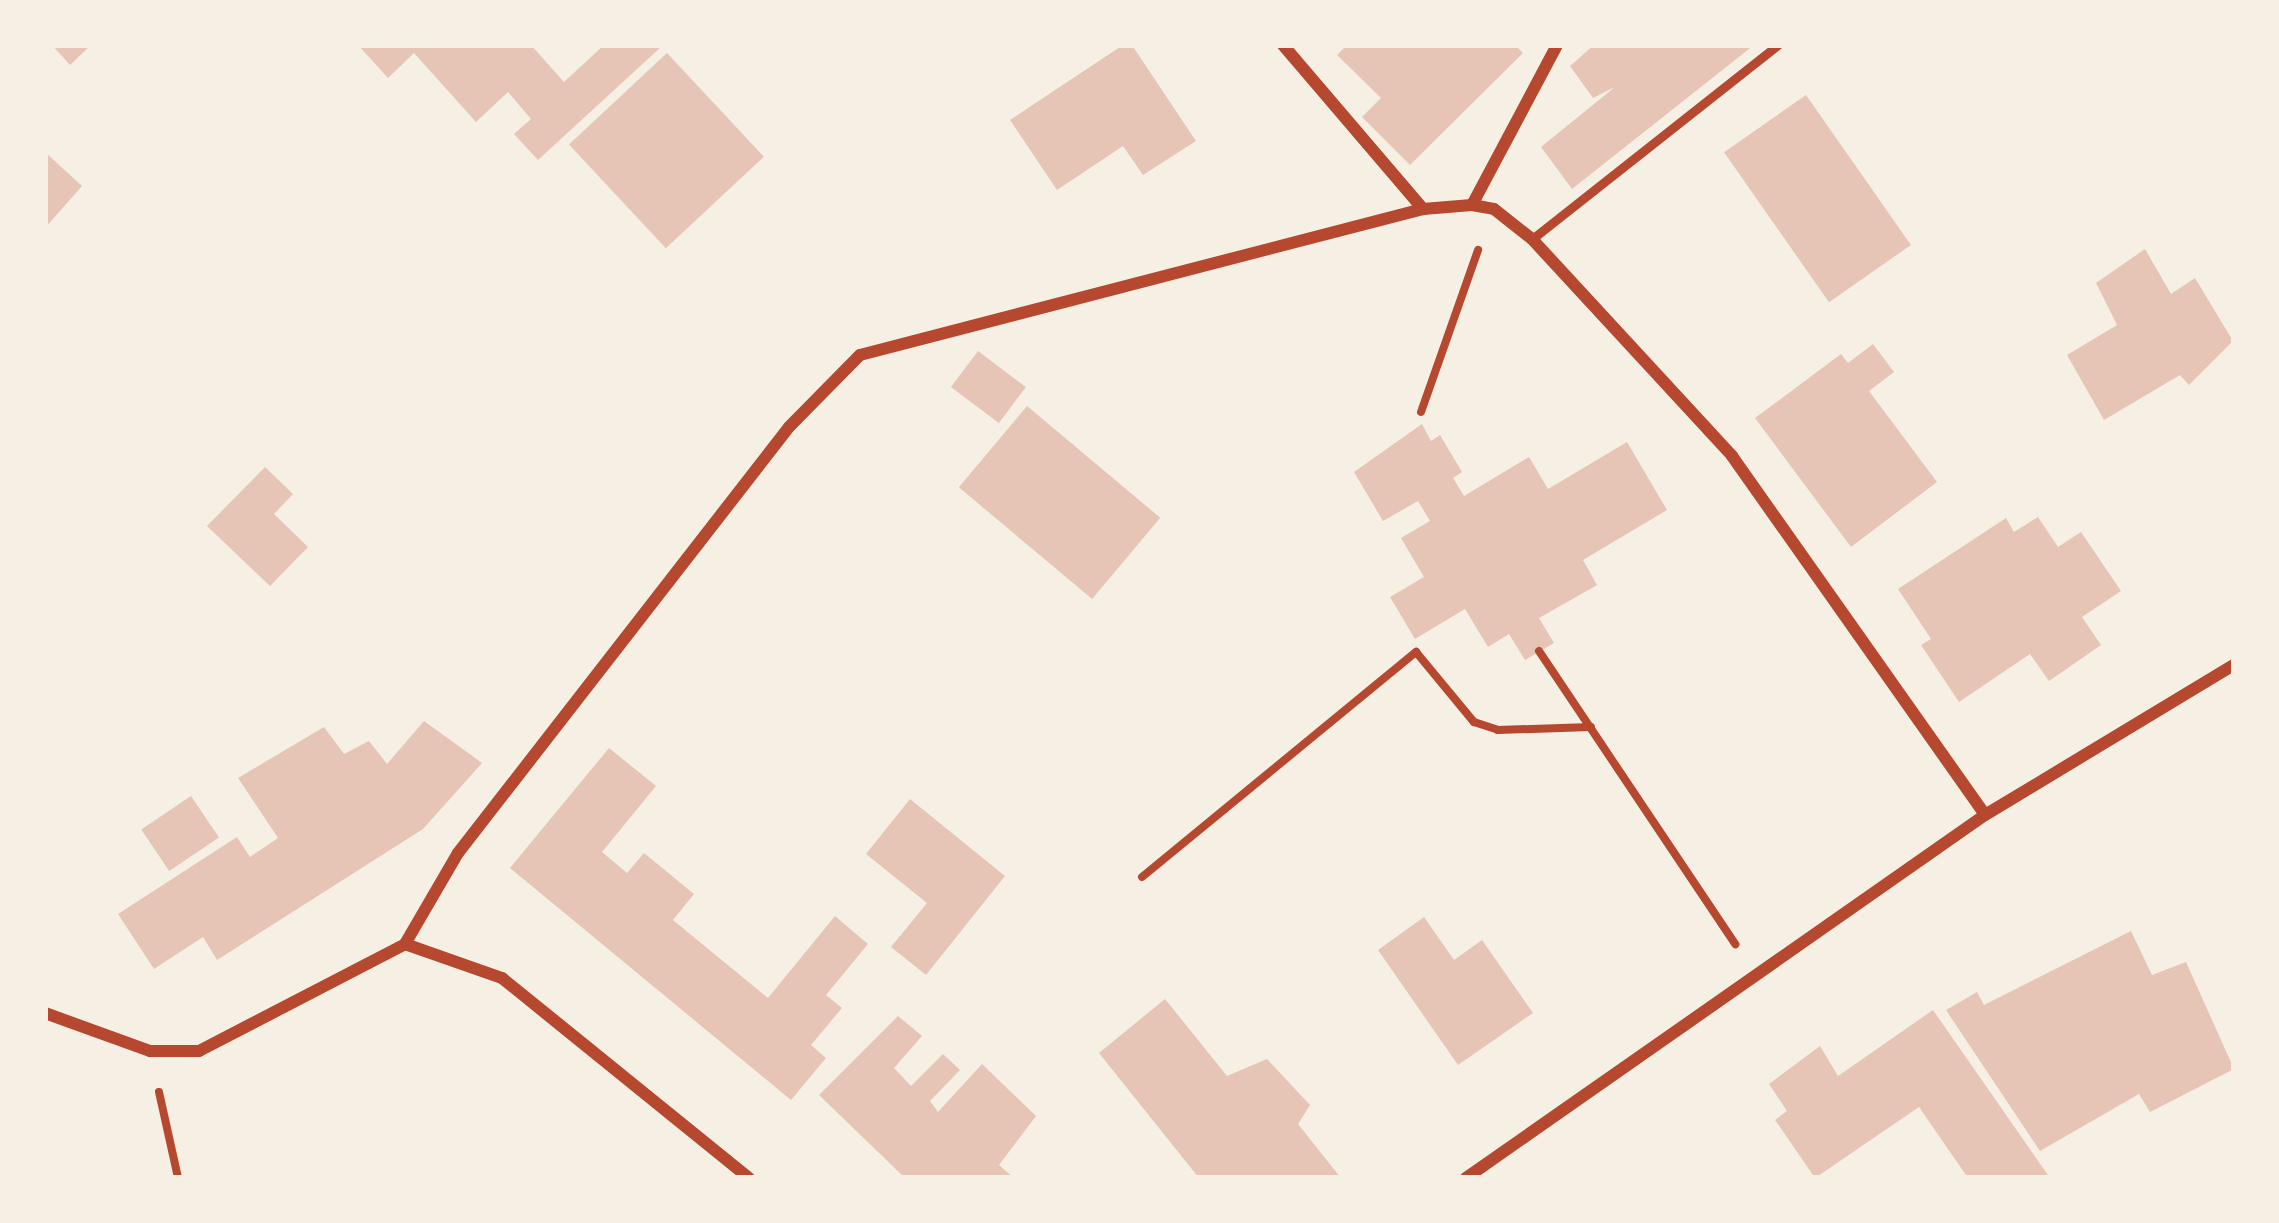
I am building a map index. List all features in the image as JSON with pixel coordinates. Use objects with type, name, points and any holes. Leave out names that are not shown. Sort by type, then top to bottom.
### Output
[{"type":"street","points":[[1283,45],[1423,209]]},
{"type":"street","points":[[1472,205],[1557,45]]},
{"type":"street","points":[[45,1013],[150,1052],[199,1051],[405,944],[458,854],[789,427],[860,355],[1423,209],[1472,205],[1494,209],[1532,239],[1732,456],[1985,815]]},
{"type":"street","points":[[1466,1178],[1985,815],[2234,665]]},
{"type":"street","points":[[405,944],[502,978],[749,1178]]},
{"type":"lane","points":[[1532,239],[1778,45]]},
{"type":"path","points":[[1420,412],[1494,209]]},
{"type":"path","points":[[1539,651],[1754,976]]},
{"type":"path","points":[[1142,877],[1416,652],[1474,722],[1498,730],[1591,728]]},
{"type":"path","points":[[150,1052],[178,1178]]},
{"type":"building","points":[[52,45],[91,45],[70,65]]},
{"type":"building","points":[[358,45],[531,45],[564,82],[604,45],[661,47],[538,160],[514,134],[531,119],[508,92],[476,122],[414,53],[388,78]]},
{"type":"building","points":[[1123,45],[1132,45],[1196,141],[1143,175],[1123,146],[1057,190],[1010,120]]},
{"type":"building","points":[[1347,45],[1515,45],[1523,53],[1410,165],[1362,117],[1381,98],[1337,55]]},
{"type":"building","points":[[1594,45],[1754,45],[1572,189],[1541,147],[1615,87],[1593,98],[1570,66]]},
{"type":"building","points":[[667,53],[764,157],[666,248],[569,144]]},
{"type":"building","points":[[1806,95],[1911,245],[1829,302],[1724,152]]},
{"type":"building","points":[[45,152],[82,186],[45,228]]},
{"type":"building","points":[[2145,249],[2171,294],[2195,278],[2233,341],[2189,385],[2180,375],[2104,420],[2067,355],[2117,325],[2096,283]]},
{"type":"building","points":[[1873,344],[1894,372],[1869,391],[1937,482],[1851,547],[1755,418],[1841,354],[1848,363]]},
{"type":"building","points":[[978,351],[1026,387],[999,423],[951,387]]},
{"type":"building","points":[[1027,406],[1160,518],[1092,599],[959,487]]},
{"type":"building","points":[[1422,424],[1431,441],[1440,435],[1462,472],[1453,478],[1464,496],[1529,457],[1548,489],[1627,442],[1667,510],[1583,560],[1597,585],[1539,618],[1554,643],[1525,660],[1509,634],[1488,647],[1465,609],[1415,639],[1390,597],[1424,577],[1401,538],[1430,521],[1418,501],[1383,521],[1354,472]]},
{"type":"building","points":[[265,467],[293,494],[274,514],[308,547],[270,586],[207,526]]},
{"type":"building","points":[[2038,517],[2058,547],[2081,532],[2121,591],[2082,617],[2101,645],[2049,681],[2030,654],[1959,702],[1921,645],[1931,639],[1898,589],[2006,518],[2014,532]]},
{"type":"building","points":[[424,721],[482,763],[423,829],[217,960],[203,937],[154,969],[118,914],[237,837],[250,857],[278,838],[238,778],[324,727],[344,754],[369,741],[387,764]]},
{"type":"building","points":[[609,748],[656,786],[602,852],[627,873],[644,853],[694,894],[673,920],[768,998],[835,916],[868,944],[826,995],[842,1008],[811,1045],[826,1058],[791,1100],[510,868]]},
{"type":"building","points":[[191,796],[219,837],[169,871],[141,830]]},
{"type":"building","points":[[910,799],[1005,876],[926,975],[891,947],[927,903],[866,854]]},
{"type":"building","points":[[1424,917],[1454,960],[1482,940],[1533,1013],[1458,1065],[1378,950]]},
{"type":"building","points":[[2131,931],[2152,975],[2186,962],[2234,1069],[2150,1112],[2139,1094],[2040,1151],[1946,1010],[1977,992],[1984,1005]]},
{"type":"building","points":[[1165,999],[1227,1076],[1267,1059],[1310,1105],[1298,1124],[1341,1178],[1199,1178],[1099,1053]]},
{"type":"building","points":[[1933,1010],[2050,1178],[1968,1178],[1919,1107],[1815,1178],[1775,1120],[1787,1111],[1769,1084],[1820,1046],[1838,1076]]},
{"type":"building","points":[[898,1016],[922,1036],[894,1068],[911,1086],[943,1054],[960,1070],[930,1101],[938,1112],[982,1064],[1036,1116],[999,1165],[1014,1178],[905,1178],[819,1095]]}]
